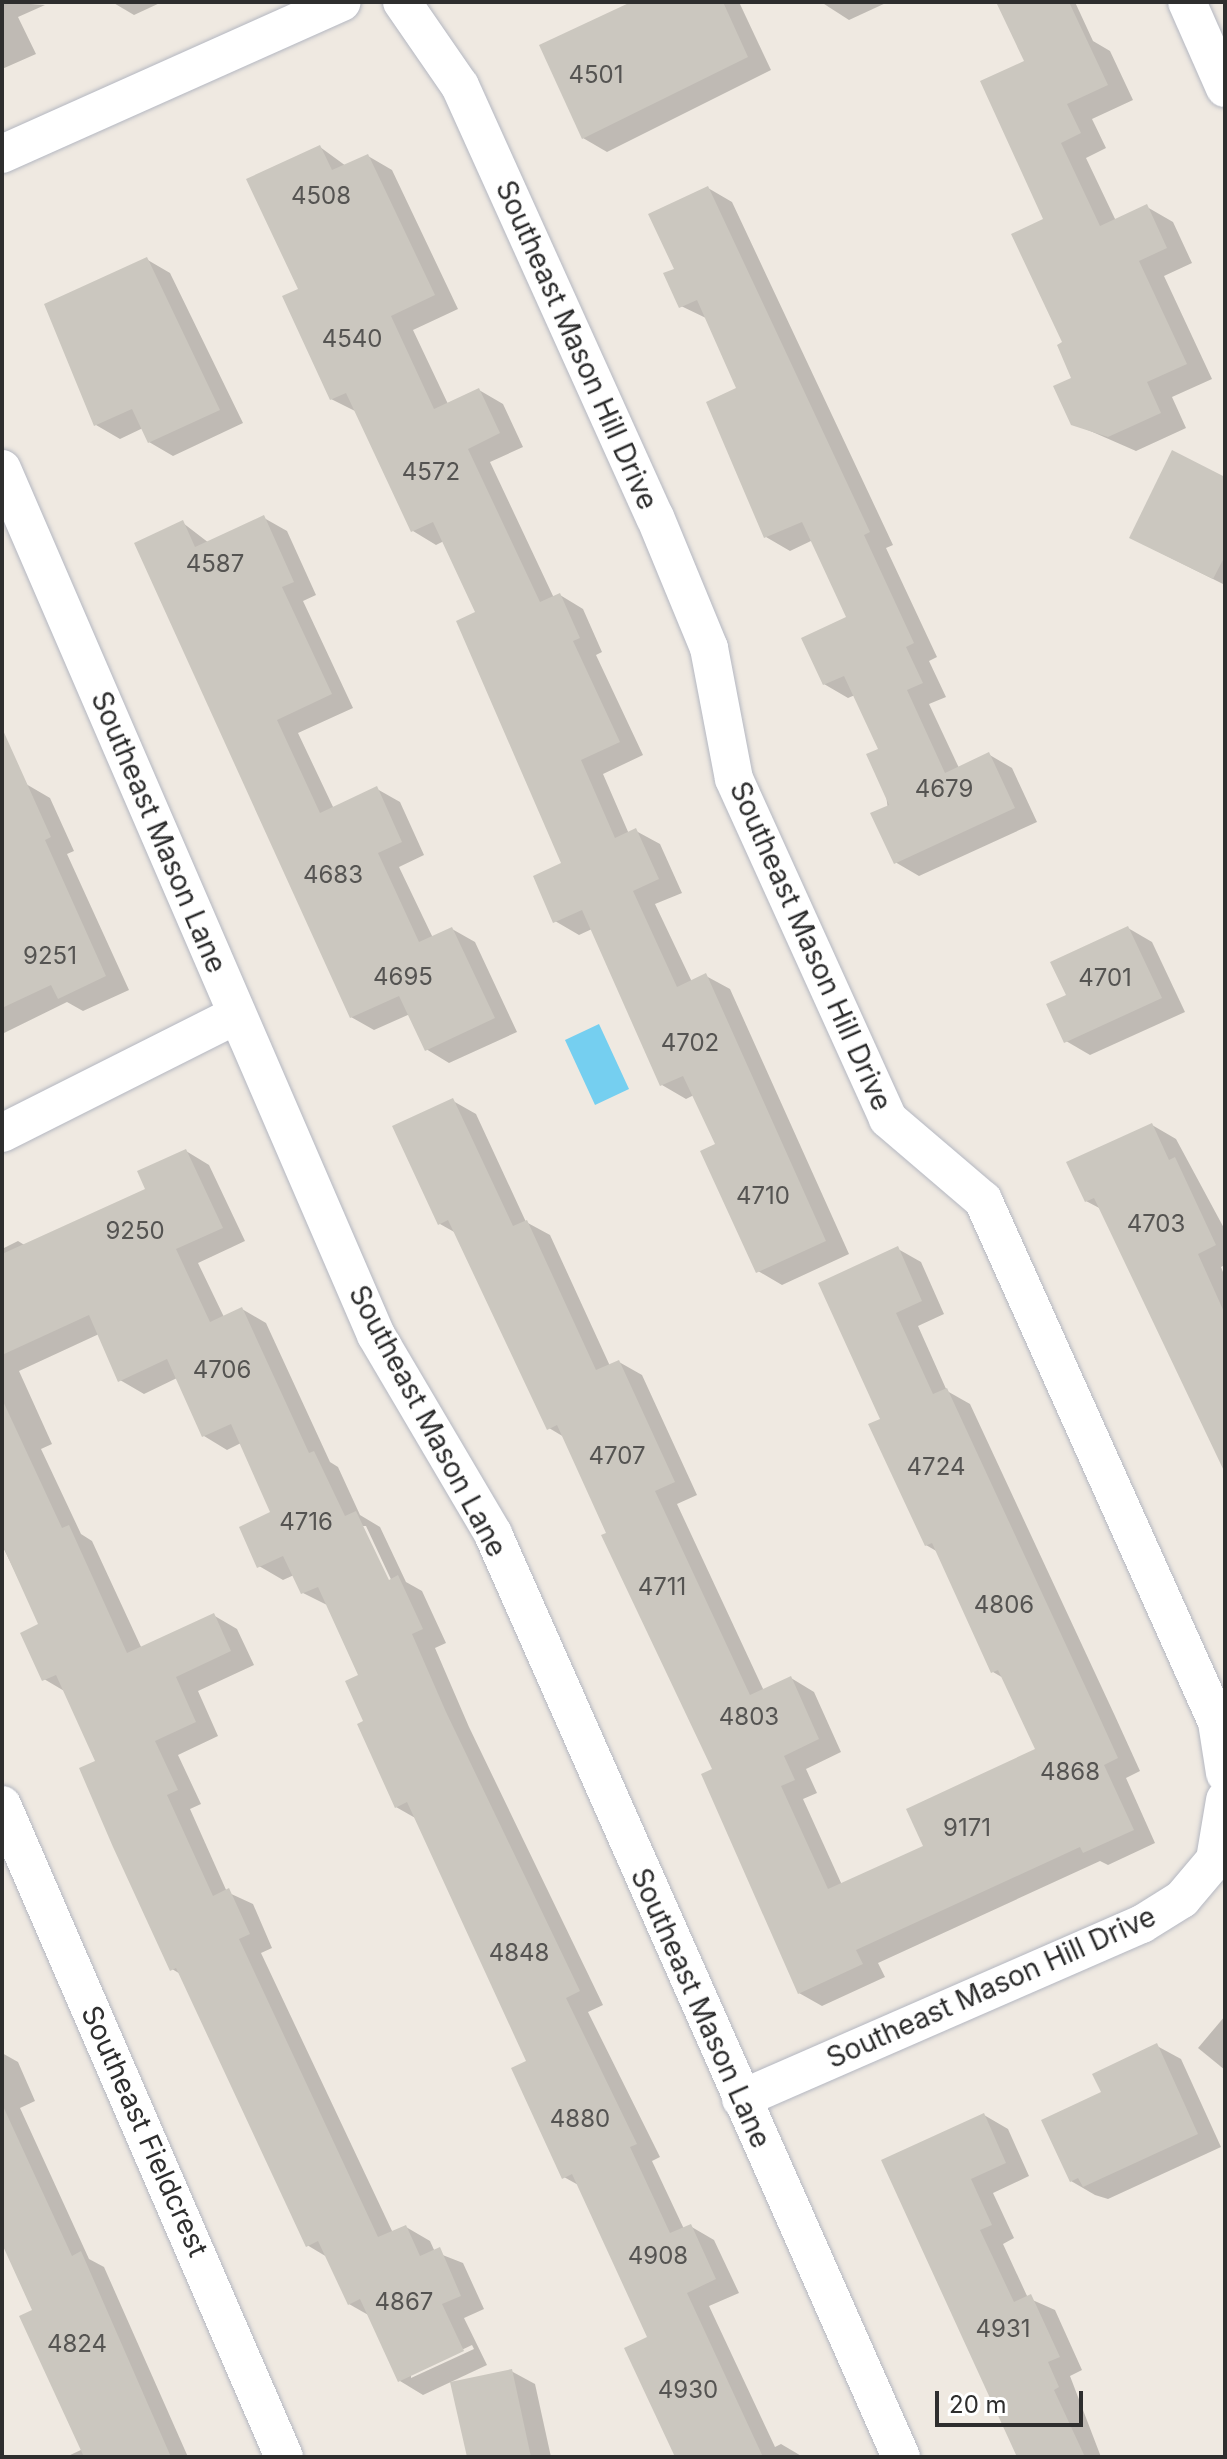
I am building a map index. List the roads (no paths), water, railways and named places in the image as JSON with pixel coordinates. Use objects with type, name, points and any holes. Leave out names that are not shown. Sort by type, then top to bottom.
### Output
[{"type":"street","points":[[2,154],[342,2]]},
{"type":"street","name":"Southeast Mason Hill Drive","points":[[402,2],[460,86],[655,517],[709,648],[734,779],[888,1119],[983,1200],[1217,1722],[1225,1773]]},
{"type":"street","points":[[1187,2],[1225,88]]},
{"type":"street","name":"Southeast Mason Lane","points":[[2,469],[376,1335],[493,1534],[901,2457]]},
{"type":"street","points":[[2,1133],[237,1015]]},
{"type":"street","name":"Southeast Mason Hill Drive","points":[[741,2099],[1142,1924],[1182,1899],[1215,1860],[1225,1800]]},
{"type":"street","name":"Southeast Fieldcrest","points":[[2,1805],[284,2457]]},
{"type":"water","points":[[599,1024],[629,1089],[595,1105],[565,1040]]}]
